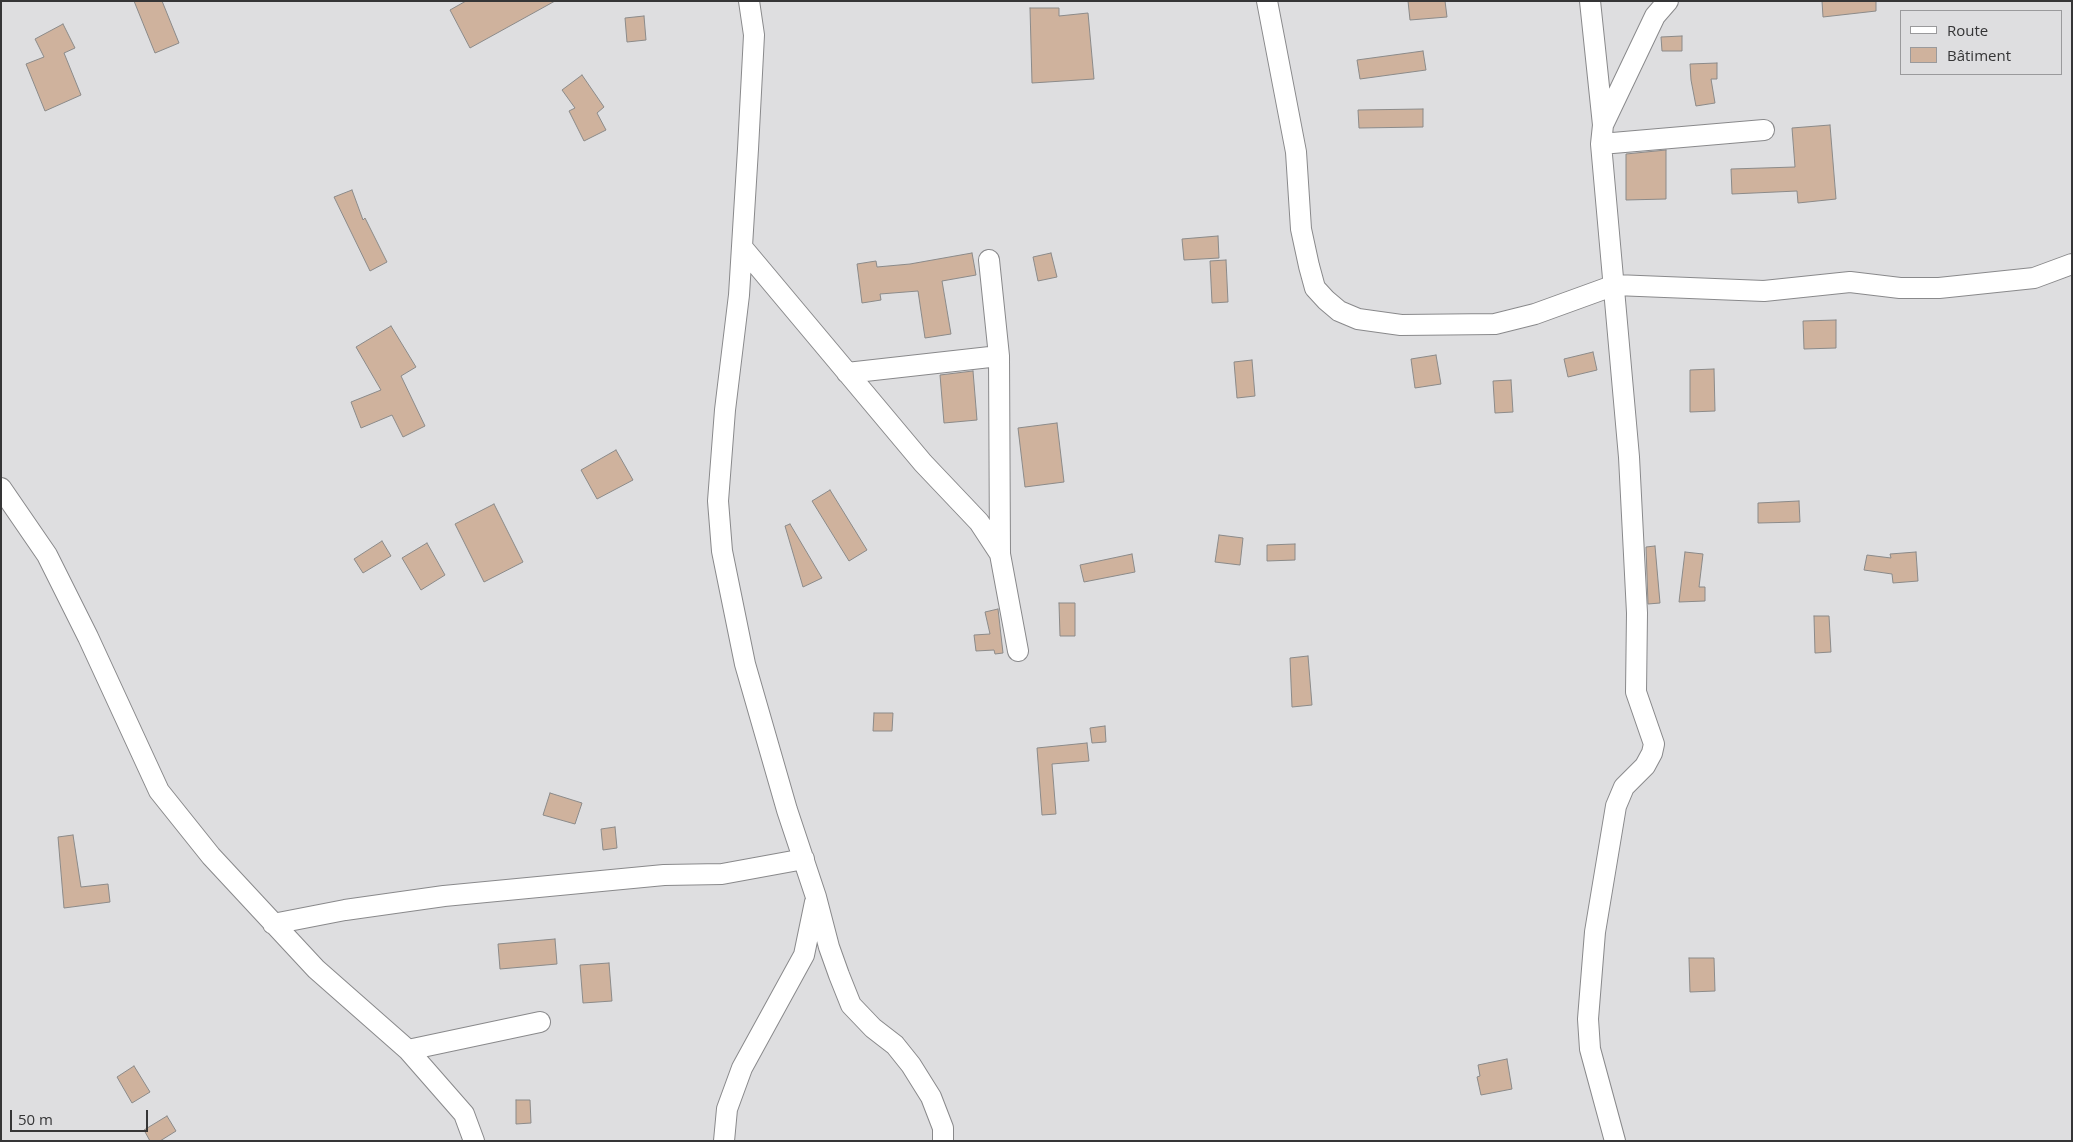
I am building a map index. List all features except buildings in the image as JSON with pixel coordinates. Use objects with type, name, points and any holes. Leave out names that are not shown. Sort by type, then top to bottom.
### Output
[{"type":"street","points":[[749,1],[754,34]]},
{"type":"street","points":[[756,1],[742,247],[718,501],[722,551],[745,664],[816,897],[829,946],[851,1005],[873,1028],[895,1045],[911,1065],[931,1097],[943,1128],[944,1141]]},
{"type":"street","points":[[1267,1],[1296,152],[1300,229],[1315,288],[1339,311],[1358,318],[1401,325],[1495,324],[1535,314],[1615,285],[1764,291],[1850,282],[1900,288],[1939,288],[2034,278],[2072,264]]},
{"type":"street","points":[[1590,1],[1629,457],[1637,614],[1636,692],[1654,744],[1648,760],[1624,787],[1616,806],[1595,932],[1588,1019],[1590,1050],[1614,1141]]},
{"type":"street","points":[[1602,134],[1655,16],[1668,1]]},
{"type":"street","points":[[1602,134],[1764,130]]},
{"type":"street","points":[[742,247],[923,463],[979,522],[1000,554]]},
{"type":"street","points":[[989,260],[999,356],[1000,554],[1018,651]]},
{"type":"street","points":[[848,373],[999,356]]},
{"type":"street","points":[[1,488],[46,555],[88,637],[159,791],[210,856],[316,969],[408,1050],[464,1114],[474,1141]]},
{"type":"street","points":[[273,924],[338,911],[444,896],[664,875],[722,874],[804,859]]},
{"type":"street","points":[[724,1141],[727,1109],[742,1068],[804,955],[816,897]]},
{"type":"street","points":[[408,1050],[540,1022]]}]
